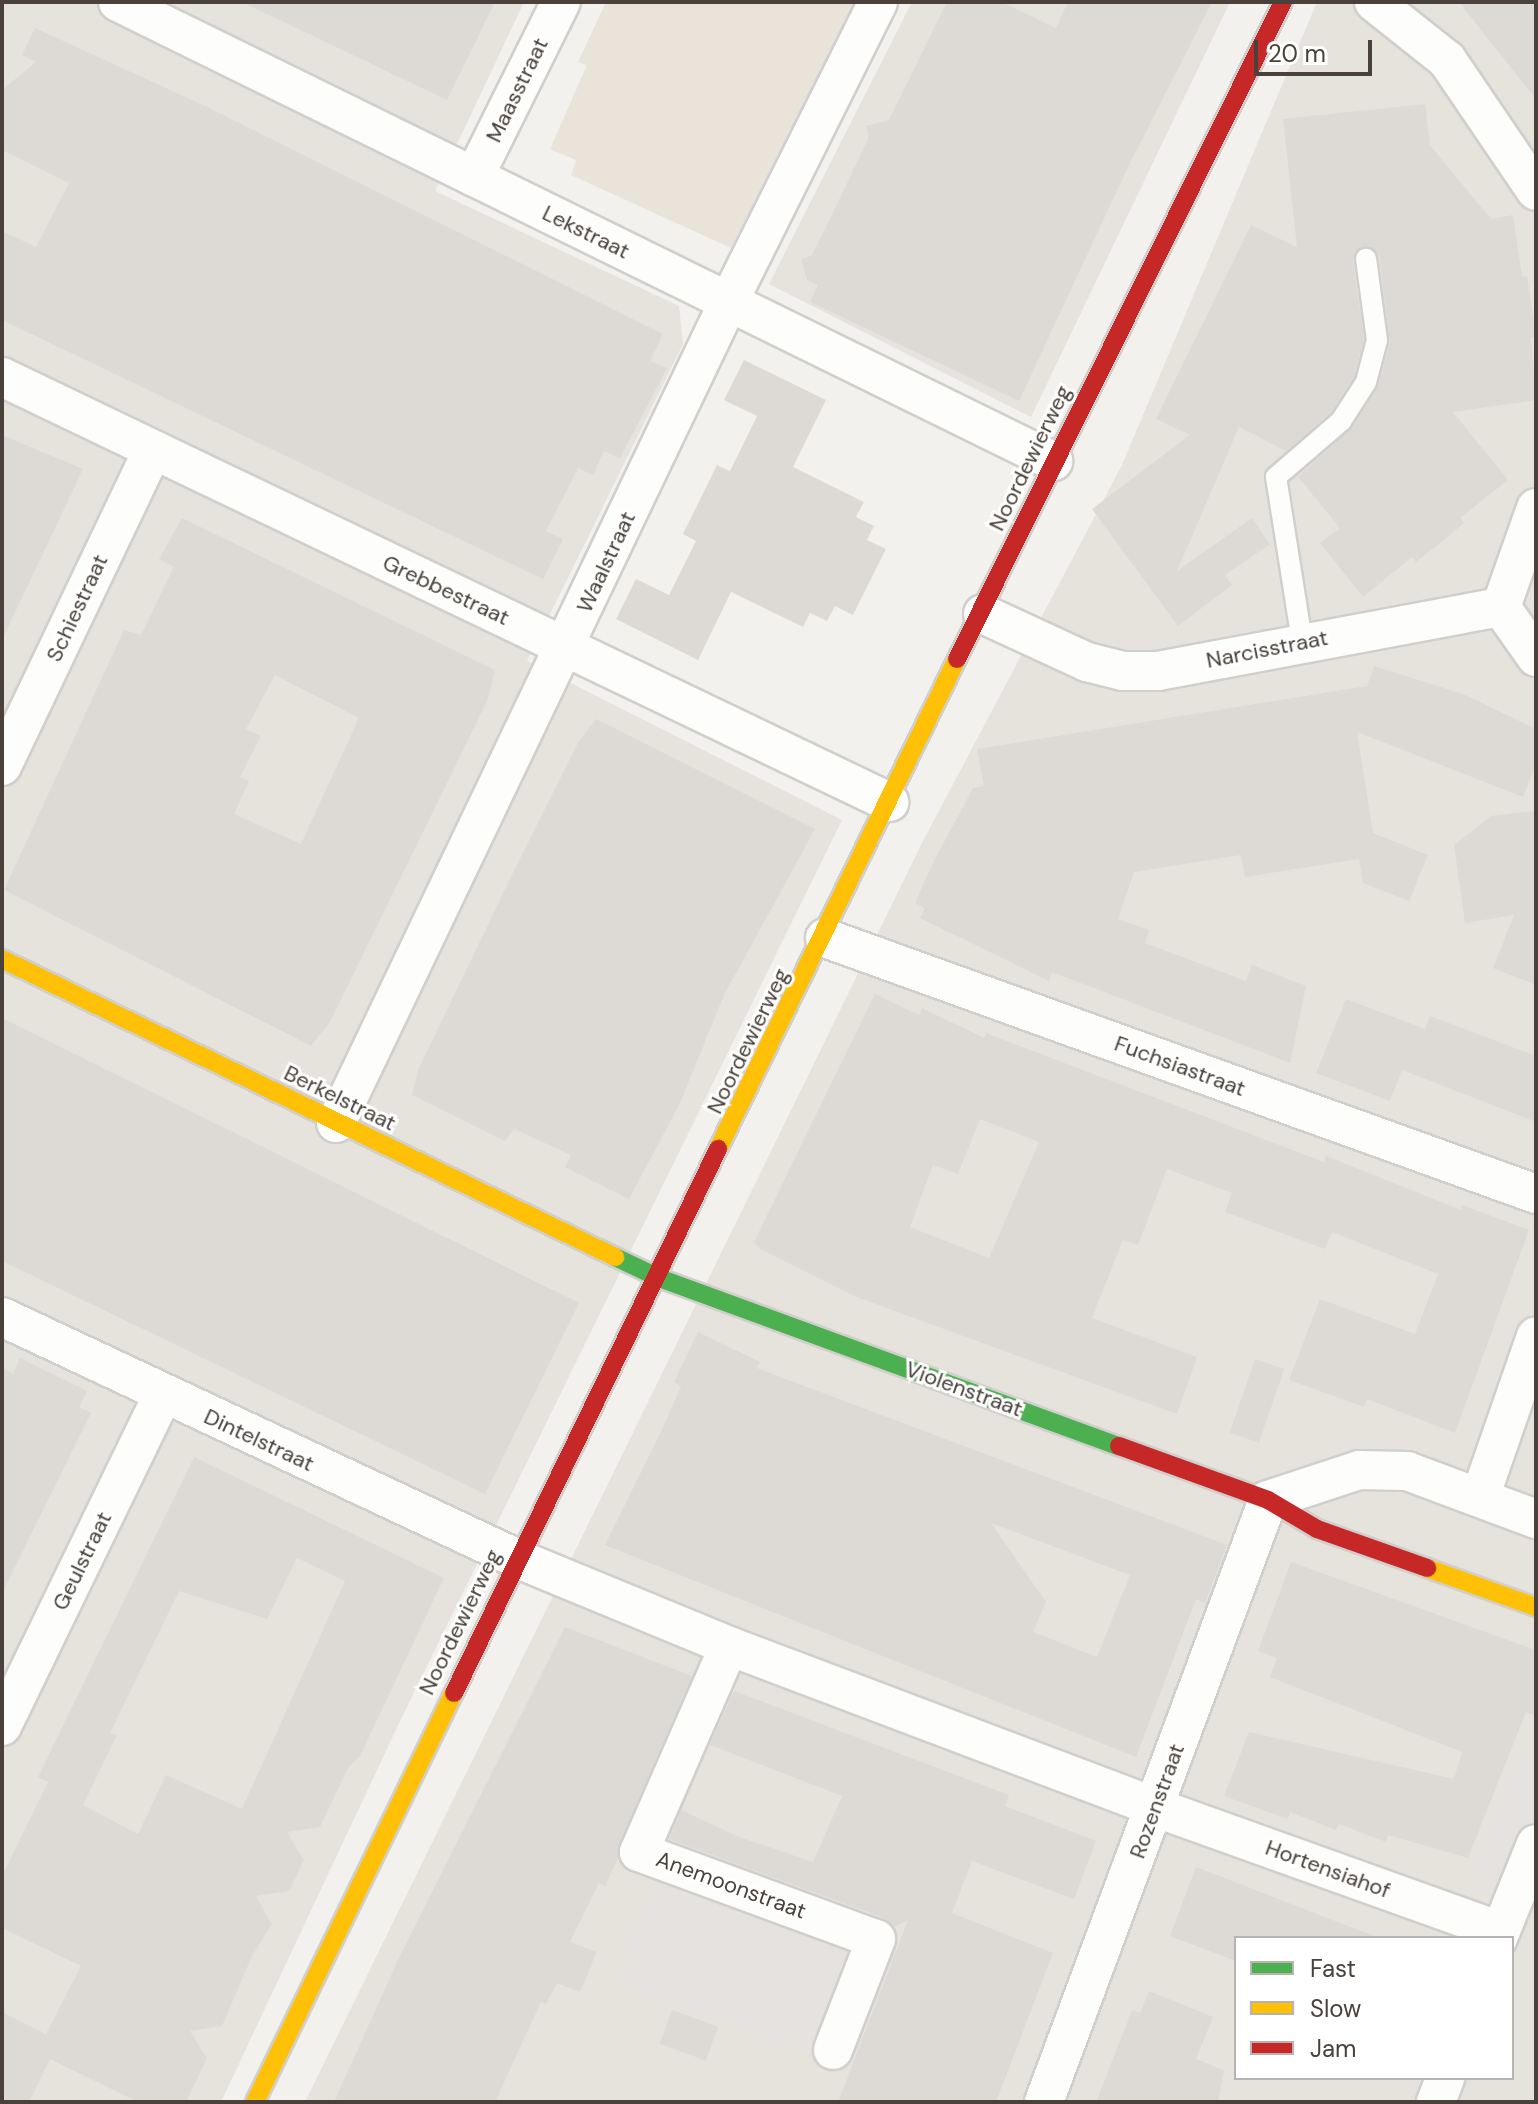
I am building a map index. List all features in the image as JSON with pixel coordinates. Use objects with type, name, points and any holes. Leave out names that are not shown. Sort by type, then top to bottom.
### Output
[{"type":"street","name":"Lekstraat","points":[[118,2],[1053,461]]},
{"type":"street","name":"Maasstraat","points":[[474,177],[561,2]]},
{"type":"street","name":"Waalstraat","points":[[336,1123],[729,301],[878,2]]},
{"type":"street","name":"Noordewierweg","points":[[255,2102],[983,614],[1053,461],[1283,2]]},
{"type":"street","points":[[1374,2],[1447,60],[1536,191]]},
{"type":"street","name":"Grebbestraat","points":[[2,377],[889,802]]},
{"type":"street","name":"Schiestraat","points":[[2,766],[152,451]]},
{"type":"street","points":[[1536,508],[1501,607],[1536,657]]},
{"type":"street","name":"Narcisstraat","points":[[983,614],[1087,662],[1123,671],[1158,671],[1302,641],[1501,607]]},
{"type":"street","name":"Fuchsiastraat","points":[[825,938],[1536,1194]]},
{"type":"street","name":"Berkelstraat","points":[[2,959],[659,1278]]},
{"type":"street","name":"Violenstraat","points":[[659,1278],[1268,1500],[1317,1529],[1536,1607]]},
{"type":"street","name":"Dintelstraat","points":[[2,1317],[162,1396],[518,1559]]},
{"type":"street","points":[[1480,1497],[1536,1336]]},
{"type":"street","name":"Geulstraat","points":[[2,1726],[162,1396]]},
{"type":"street","points":[[1268,1500],[1359,1470],[1407,1471],[1536,1519]]},
{"type":"street","name":"Rozenstraat","points":[[1044,2102],[1268,1500]]},
{"type":"street","points":[[518,1559],[729,1646],[1154,1807]]},
{"type":"street","name":"Anemoonstraat","points":[[729,1646],[639,1852],[876,1939],[833,2050]]},
{"type":"street","name":"Hortensiahof","points":[[1154,1807],[1512,1922]]},
{"type":"street","points":[[1512,1922],[1536,1844]]},
{"type":"street","points":[[1436,2102],[1444,2080]]},
{"type":"lane","points":[[1302,641],[1276,477],[1341,421],[1366,382],[1377,340],[1366,259]]},
{"type":"shaded area","points":[[2,2],[524,2],[435,191],[679,306],[683,344],[527,661],[842,820],[401,1719],[221,2102],[2,2102]]},
{"type":"shaded area","points":[[606,2],[858,2],[731,248],[571,175],[576,160],[550,149],[587,65],[578,62]]},
{"type":"shaded area","points":[[912,2],[1230,2],[1031,417],[769,284]]},
{"type":"shaded area","points":[[1317,2],[1536,2],[1536,2102],[305,2102],[923,841],[1122,465]]},
{"type":"shaded area","points":[[1520,1760],[1536,1767],[1536,1805],[1499,1900],[1470,1889]]},
{"type":"shaded area","points":[[654,1882],[851,1954],[815,2054],[617,1983]]},
{"type":"building","points":[[242,2],[495,2],[447,100]]},
{"type":"building","points":[[947,2],[1001,2],[1056,28],[1068,2],[1212,2],[1128,167],[1019,401],[810,302],[818,285],[807,280],[801,259],[812,255],[828,223],[869,137],[866,126],[889,120]]},
{"type":"building","points":[[1459,2],[1536,2],[1536,99],[1488,39]]},
{"type":"building","points":[[35,28],[205,106],[663,334],[650,361],[667,368],[620,458],[604,451],[593,475],[578,468],[546,531],[563,539],[543,579],[2,320],[2,231],[36,247],[69,183],[2,150],[2,90],[36,62],[22,55]]},
{"type":"building","points":[[1425,104],[1430,145],[1491,219],[1513,215],[1522,277],[1527,276],[1536,337],[1531,338],[1536,400],[1453,412],[1508,480],[1460,518],[1464,523],[1440,543],[1416,562],[1412,557],[1363,597],[1320,543],[1340,528],[1298,477],[1352,428],[1377,389],[1390,343],[1379,256],[1370,247],[1359,248],[1353,261],[1364,339],[1354,377],[1331,412],[1286,451],[1239,427],[1177,571],[1252,518],[1270,544],[1225,575],[1232,585],[1178,626],[1092,509],[1190,435],[1156,419],[1251,225],[1297,247],[1283,119]]},
{"type":"building","points":[[744,360],[826,400],[793,467],[864,502],[856,517],[874,526],[867,540],[886,549],[853,615],[835,606],[827,621],[810,613],[803,627],[731,592],[698,660],[616,619],[636,579],[669,595],[696,541],[683,534],[717,465],[730,471],[757,416],[724,400]]},
{"type":"building","points":[[2,435],[83,469],[2,640]]},
{"type":"building","points":[[182,518],[495,670],[488,699],[330,1022],[311,1046],[4,890],[124,630],[141,635],[174,567],[159,559]],"holes":[[[275,675],[359,718],[301,844],[234,814],[249,781],[240,777],[261,736],[246,729]]]},
{"type":"building","points":[[1374,666],[1463,694],[1536,729],[1536,763],[1523,797],[1357,732],[1373,833],[1428,855],[1409,901],[1363,883],[1359,859],[1245,877],[1241,855],[1134,872],[1118,919],[1149,930],[1145,943],[1246,981],[1252,965],[1306,986],[1290,1063],[1052,972],[1049,981],[920,918],[925,908],[915,903],[933,863],[973,788],[984,786],[977,749],[1367,686]]},
{"type":"building","points":[[596,719],[815,829],[724,995],[680,1103],[629,1199],[565,1167],[571,1155],[514,1129],[505,1141],[412,1095],[419,1068],[510,879],[579,741]]},
{"type":"building","points":[[1536,811],[1536,985],[1493,968],[1514,915],[1465,923],[1454,845],[1491,816]]},
{"type":"building","points":[[875,994],[919,1015],[922,1008],[984,1038],[986,1033],[1324,1162],[1326,1156],[1461,1210],[1462,1205],[1529,1230],[1455,1433],[1367,1399],[1364,1407],[1289,1380],[1320,1299],[1415,1334],[1438,1274],[1332,1232],[1325,1249],[1225,1212],[1232,1193],[1167,1169],[1138,1245],[1123,1240],[1092,1318],[1197,1357],[1177,1414],[854,1296],[760,1249],[754,1242]],"holes":[[[980,1119],[1039,1142],[989,1258],[910,1227],[933,1165],[958,1174]]]},
{"type":"building","points":[[1346,999],[1425,1029],[1430,1016],[1536,1056],[1536,1122],[1402,1070],[1390,1101],[1316,1073]]},
{"type":"building","points":[[2,1018],[579,1303],[485,1494],[2,1261]]},
{"type":"building","points":[[698,1332],[760,1362],[757,1368],[1227,1545],[1205,1603],[1196,1599],[1136,1757],[605,1545],[681,1386],[674,1382]],"holes":[[[991,1523],[1130,1575],[1097,1657],[1033,1632],[1046,1602]]]},
{"type":"building","points":[[20,1358],[87,1391],[79,1407],[91,1413],[2,1593],[2,1368],[13,1374]]},
{"type":"building","points":[[1255,1359],[1284,1369],[1259,1443],[1230,1433]]},
{"type":"building","points":[[194,1457],[444,1578],[360,1756],[348,1768],[320,1827],[287,1832],[304,1860],[289,1891],[256,1896],[272,1924],[252,1956],[222,2026],[190,2031],[207,2058],[186,2102],[138,2102],[50,2059],[29,2102],[2,2102],[2,2012],[46,2034],[81,1966],[2,1928],[2,1876],[48,1782],[38,1777]],"holes":[[[297,1558],[345,1581],[242,1809],[166,1775],[138,1834],[83,1805],[117,1735],[110,1733],[179,1591],[267,1619]]]},
{"type":"building","points":[[1291,1562],[1536,1650],[1536,1716],[1526,1712],[1468,1858],[1388,1835],[1386,1842],[1339,1824],[1336,1830],[1290,1812],[1288,1819],[1224,1796],[1249,1732],[1454,1779],[1462,1752],[1270,1677],[1277,1658],[1258,1651]]},
{"type":"building","points":[[565,1627],[692,1676],[619,1843],[618,1858],[605,1886],[599,1883],[570,1942],[597,1952],[580,1992],[557,1983],[546,2004],[541,2002],[495,2102],[334,2102],[398,1960]]},
{"type":"building","points":[[734,1691],[1009,1795],[1005,1806],[1096,1841],[1074,1899],[972,1861],[952,1913],[1053,1953],[996,2102],[838,2102],[908,1920],[894,1927],[884,1918],[669,1839],[681,1810],[739,1837],[813,1862],[842,1796],[710,1745]]},
{"type":"building","points":[[1196,1867],[1374,1936],[1234,1936],[1234,1960],[1170,1936]]},
{"type":"building","points":[[1149,1991],[1213,2017],[1196,2059],[1224,2070],[1218,2102],[1096,2102],[1132,2010],[1140,2013]]},
{"type":"building","points":[[672,2010],[718,2027],[706,2061],[660,2044]]},
{"type":"traffic: fast","points":[[615,1257],[659,1278],[1119,1446]]},
{"type":"traffic: slow","points":[[718,1149],[957,659]]},
{"type":"traffic: slow","points":[[2,959],[615,1257]]},
{"type":"traffic: slow","points":[[1427,1568],[1536,1607]]},
{"type":"traffic: slow","points":[[255,2102],[454,1693]]},
{"type":"traffic: jam","points":[[957,659],[1283,2]]},
{"type":"traffic: jam","points":[[454,1693],[718,1149]]},
{"type":"traffic: jam","points":[[1119,1446],[1268,1500],[1317,1529],[1427,1568]]}]
